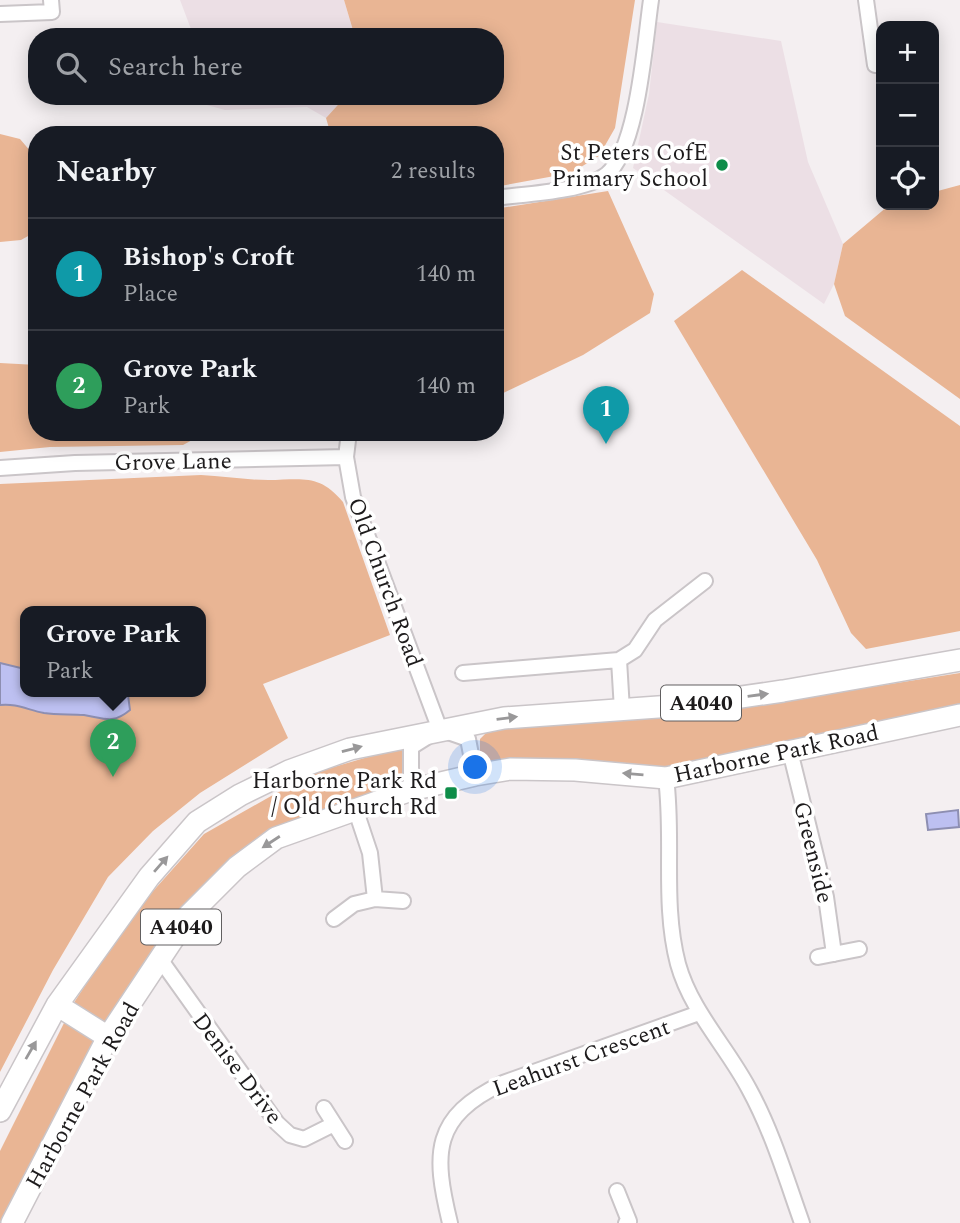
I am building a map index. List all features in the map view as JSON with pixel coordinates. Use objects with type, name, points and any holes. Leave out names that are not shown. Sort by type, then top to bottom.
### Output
[{"type":"main road","name":"A4040","points":[[0,1111],[57,1005],[149,877],[197,822],[240,795],[289,771],[350,749],[504,718],[622,710],[783,691],[960,660]]},
{"type":"main road","name":"Harborne Park Road","points":[[12,1223],[108,1037],[189,915],[237,867],[276,838],[411,790],[475,775],[510,769],[575,770],[666,778],[960,715]]},
{"type":"main road","points":[[57,1005],[108,1037]]},
{"type":"street","points":[[0,14],[52,12],[51,0]]},
{"type":"street","points":[[504,197],[584,185],[605,176],[615,165],[628,134],[638,94],[651,0]]},
{"type":"street","points":[[866,0],[875,65]]},
{"type":"street","name":"Old Church Road","points":[[348,441],[346,457],[354,498],[440,730]]},
{"type":"street","name":"Grove Lane","points":[[0,468],[75,463],[346,457]]},
{"type":"street","points":[[463,673],[619,660],[635,650],[655,620],[705,582]]},
{"type":"street","points":[[619,660],[622,710]]},
{"type":"street","points":[[411,790],[411,747],[440,730],[468,739],[475,775]]},
{"type":"street","name":"Greenside","points":[[790,751],[826,897],[834,954]]},
{"type":"street","name":"Leahurst Crescent","points":[[666,778],[672,926],[679,965],[699,1013],[749,1088],[773,1140],[802,1223]]},
{"type":"street","points":[[355,808],[370,853],[375,899]]},
{"type":"street","points":[[334,919],[354,904],[375,899],[403,901]]},
{"type":"street","points":[[818,957],[859,949]]},
{"type":"street","name":"Denise Drive","points":[[160,959],[277,1123],[290,1135],[304,1139],[334,1125]]},
{"type":"street","name":"Leahurst Crescent","points":[[450,1223],[441,1184],[441,1145],[453,1117],[474,1097],[503,1083],[699,1013]]},
{"type":"street","points":[[324,1108],[345,1141]]},
{"type":"street","points":[[617,1191],[629,1221],[626,1223]]},
{"type":"shaded area","points":[[180,0],[344,0],[352,28],[191,28]]},
{"type":"shaded area","points":[[344,0],[635,0],[615,128],[599,156],[571,173],[504,185],[504,126],[328,126],[326,118],[338,105],[504,105],[504,28],[352,28]]},
{"type":"shaded area","name":"St Peters CofE Primary School","points":[[657,22],[781,41],[808,162],[843,244],[834,284],[824,304],[633,168],[649,94]]},
{"type":"shaded area","points":[[207,105],[338,105],[326,118],[307,107],[225,110]]},
{"type":"shaded area","points":[[0,134],[20,139],[28,148],[28,236],[21,240],[0,242]]},
{"type":"shaded area","points":[[960,185],[960,399],[845,316],[834,284],[843,244],[883,210],[939,210],[939,191]]},
{"type":"shaded area","points":[[608,191],[654,294],[650,313],[583,355],[504,393],[504,208]]},
{"type":"shaded area","points":[[742,270],[960,426],[960,631],[866,649],[851,633],[817,560],[674,321]]},
{"type":"shaded area","points":[[0,363],[28,365],[28,441],[190,441],[183,445],[50,447],[0,452]]},
{"type":"shaded area","points":[[201,475],[260,480],[300,479],[326,486],[343,502],[390,635],[263,684],[288,738],[200,793],[153,831],[108,877],[53,970],[0,1072],[0,484]]},
{"type":"shaded area","points":[[960,673],[960,708],[672,770],[492,766],[480,754],[480,739],[490,729],[707,713]]},
{"type":"shaded area","points":[[402,747],[403,784],[223,871],[91,1053],[0,1222],[0,1151],[75,1001],[130,917],[204,834],[310,774]]},
{"type":"water","points":[[0,663],[20,668],[20,697],[128,697],[130,710],[118,718],[108,719],[44,713],[0,705]]},
{"type":"water","points":[[958,810],[959,827],[928,830],[926,814]]},
{"type":"place","name":"St Peters CofE Primary School","points":[[722,165]]},
{"type":"place","name":"Bishop's Croft","points":[[606,444]]},
{"type":"place","name":"Grove Park","points":[[113,777]]},
{"type":"place","name":"Harborne Park Rd / Old Church Rd","points":[[451,793]]}]
